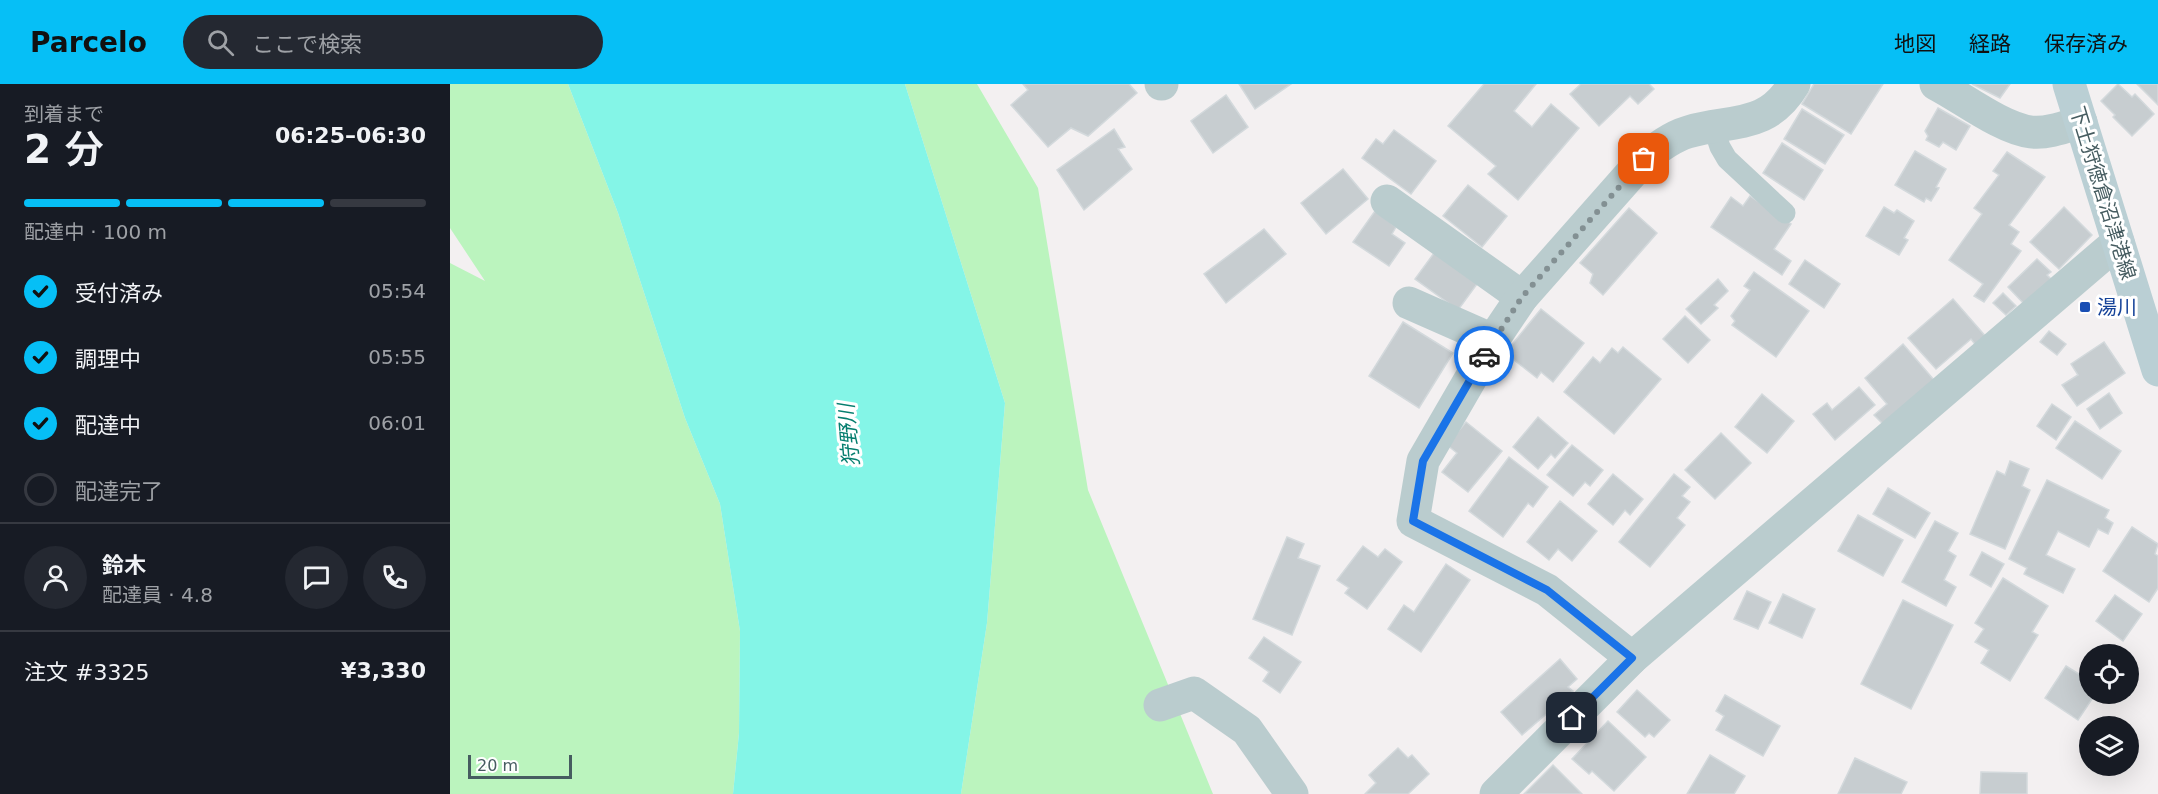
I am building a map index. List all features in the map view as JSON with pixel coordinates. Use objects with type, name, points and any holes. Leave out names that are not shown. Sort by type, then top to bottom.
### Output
[{"type":"main road","name":"下土狩徳倉沼津港線","points":[[2069,84],[2158,370]]},
{"type":"street","points":[[1632,658],[1547,590],[1413,521],[1423,461],[1493,340],[1522,297],[1644,159],[1666,141],[1686,132],[1760,117],[1776,106],[1794,84]]},
{"type":"street","points":[[1935,84],[2000,121],[2031,132],[2058,129],[2081,122]]},
{"type":"street","points":[[1387,201],[1522,297]]},
{"type":"street","points":[[1496,794],[1632,658],[2118,242]]},
{"type":"street","points":[[1408,303],[1493,340]]},
{"type":"street","points":[[1160,705],[1194,693],[1246,730],[1292,794]]},
{"type":"lane","points":[[1713,126],[1726,159],[1785,213]]},
{"type":"shaded area","points":[[450,84],[568,84],[618,213],[685,418],[720,504],[740,631],[739,733],[733,794],[450,794],[450,263],[485,281],[450,228]]},
{"type":"shaded area","points":[[905,84],[977,84],[1038,188],[1088,490],[1213,794],[961,794],[987,623],[1005,403]]},
{"type":"water","name":"狩野川","points":[[568,84],[905,84],[1005,403],[987,623],[961,794],[733,794],[739,733],[740,631],[720,504],[685,418],[618,213]]},
{"type":"building","points":[[1023,84],[1129,84],[1137,93],[1088,136],[1071,128],[1048,147],[1011,105],[1028,90]]},
{"type":"building","points":[[1239,84],[1291,84],[1255,109]]},
{"type":"building","points":[[1484,84],[1536,84],[1514,111],[1532,127],[1551,104],[1579,128],[1518,200],[1488,174],[1496,166],[1448,126]]},
{"type":"building","points":[[1581,84],[1649,84],[1654,89],[1638,104],[1630,96],[1599,126],[1570,94]]},
{"type":"building","points":[[1814,84],[1883,84],[1851,134],[1802,104]]},
{"type":"building","points":[[1972,84],[2010,84],[2000,98]]},
{"type":"building","points":[[2118,84],[2132,97],[2135,94],[2154,114],[2132,136],[2101,101]]},
{"type":"building","points":[[2137,84],[2158,84],[2158,105]]},
{"type":"building","points":[[1226,95],[1248,127],[1213,153],[1191,121]]},
{"type":"building","points":[[1938,108],[1970,126],[1956,150],[1943,142],[1939,147],[1926,140],[1928,136],[1925,131]]},
{"type":"building","points":[[1802,109],[1844,135],[1825,164],[1784,139]]},
{"type":"building","points":[[1114,129],[1125,147],[1118,149],[1132,169],[1084,210],[1057,170]]},
{"type":"building","points":[[1394,130],[1436,161],[1411,194],[1362,158],[1376,139],[1383,144]]},
{"type":"building","points":[[1782,143],[1823,170],[1804,200],[1763,173]]},
{"type":"building","points":[[1915,151],[1946,169],[1931,201],[1926,198],[1924,202],[1895,185]]},
{"type":"building","points":[[2007,152],[2045,177],[2009,225],[2019,232],[2011,244],[2021,251],[1984,302],[1974,296],[1983,284],[1949,260],[1982,214],[1974,208],[1999,175],[1993,171]]},
{"type":"building","points":[[1343,169],[1368,199],[1326,234],[1301,203]]},
{"type":"building","points":[[1468,185],[1507,216],[1482,247],[1443,216]]},
{"type":"building","points":[[1750,196],[1791,224],[1774,249],[1791,261],[1782,275],[1711,227],[1731,197],[1743,206]]},
{"type":"building","points":[[1884,207],[1894,213],[1897,210],[1914,221],[1904,238],[1908,240],[1899,255],[1866,236]]},
{"type":"building","points":[[2064,207],[2092,235],[2059,269],[2030,242]]},
{"type":"building","points":[[1629,208],[1657,233],[1603,295],[1590,283],[1593,274],[1580,263]]},
{"type":"building","points":[[1375,211],[1396,227],[1392,234],[1405,243],[1389,266],[1353,242]]},
{"type":"building","points":[[1264,229],[1286,254],[1226,303],[1204,274]]},
{"type":"building","points":[[1437,249],[1480,280],[1458,310],[1415,279]]},
{"type":"building","points":[[2037,259],[2051,272],[2047,275],[2051,279],[2025,305],[2008,287]]},
{"type":"building","points":[[1805,260],[1840,284],[1824,308],[1789,284]]},
{"type":"building","points":[[1754,272],[1809,311],[1776,357],[1732,325],[1735,321],[1731,316],[1750,290],[1744,286]]},
{"type":"building","points":[[1718,279],[1728,291],[1714,305],[1718,308],[1701,324],[1686,309]]},
{"type":"building","points":[[2003,293],[2016,306],[2006,315],[1993,303]]},
{"type":"building","points":[[1953,299],[1987,338],[1977,347],[1971,339],[1936,369],[1908,338]]},
{"type":"building","points":[[1541,309],[1584,343],[1553,382],[1541,372],[1537,378],[1505,353]]},
{"type":"building","points":[[1685,316],[1710,340],[1688,363],[1663,339]]},
{"type":"building","points":[[1403,322],[1453,353],[1419,408],[1369,376]]},
{"type":"building","points":[[2049,331],[2066,344],[2057,355],[2040,342]]},
{"type":"building","points":[[2104,342],[2125,373],[2077,406],[2062,385],[2078,375],[2071,364]]},
{"type":"building","points":[[1903,344],[1934,380],[1884,425],[1874,415],[1887,404],[1865,378]]},
{"type":"building","points":[[1623,347],[1661,379],[1614,434],[1564,392],[1593,357],[1600,363],[1612,348],[1618,353]]},
{"type":"building","points":[[1859,387],[1875,405],[1835,440],[1813,414],[1827,403],[1832,410]]},
{"type":"building","points":[[2109,393],[2122,413],[2100,429],[2087,409]]},
{"type":"building","points":[[1762,394],[1794,421],[1767,453],[1735,427]]},
{"type":"building","points":[[2052,404],[2071,417],[2056,440],[2037,426]]},
{"type":"building","points":[[1538,417],[1568,443],[1555,458],[1551,454],[1538,469],[1513,447]]},
{"type":"building","points":[[2075,421],[2121,451],[2102,479],[2056,448]]},
{"type":"building","points":[[1466,422],[1502,451],[1468,492],[1442,472],[1457,453],[1447,445]]},
{"type":"building","points":[[1721,433],[1751,463],[1715,499],[1685,470]]},
{"type":"building","points":[[1572,445],[1603,470],[1590,486],[1585,482],[1573,496],[1547,475]]},
{"type":"building","points":[[1509,457],[1548,487],[1533,507],[1528,503],[1503,537],[1469,511]]},
{"type":"building","points":[[2010,461],[2029,469],[2022,486],[2030,490],[2005,549],[1970,534],[1997,471],[2005,475]]},
{"type":"building","points":[[1613,474],[1643,499],[1630,515],[1625,510],[1613,525],[1588,504]]},
{"type":"building","points":[[1674,474],[1690,487],[1682,496],[1690,502],[1677,518],[1685,525],[1650,567],[1619,542]]},
{"type":"building","points":[[2047,480],[2109,510],[2105,518],[2113,523],[2108,534],[2098,529],[2089,547],[2058,531],[2046,555],[2075,569],[2063,593],[2024,574],[2027,568],[2009,559]]},
{"type":"building","points":[[1888,488],[1930,513],[1915,538],[1873,514]]},
{"type":"building","points":[[1560,501],[1597,531],[1572,561],[1558,549],[1549,560],[1527,542]]},
{"type":"building","points":[[1858,515],[1903,540],[1883,576],[1838,551]]},
{"type":"building","points":[[1935,521],[1958,533],[1948,551],[1956,556],[1944,580],[1956,587],[1946,606],[1902,582]]},
{"type":"building","points":[[2132,527],[2158,544],[2155,554],[2158,556],[2158,588],[2149,602],[2103,571]]},
{"type":"building","points":[[1287,537],[1304,544],[1298,558],[1320,566],[1292,635],[1253,619]]},
{"type":"building","points":[[1363,546],[1378,557],[1385,549],[1402,562],[1367,609],[1345,593],[1349,588],[1337,580]]},
{"type":"building","points":[[1982,552],[2004,564],[1991,587],[1970,575]]},
{"type":"building","points":[[1446,564],[1470,580],[1421,652],[1388,629],[1404,605],[1414,612]]},
{"type":"building","points":[[2003,578],[2048,606],[2032,632],[2038,635],[2010,681],[1981,663],[1989,650],[1975,642],[1984,629],[1975,623]]},
{"type":"building","points":[[1747,591],[1771,602],[1758,629],[1734,619]]},
{"type":"building","points":[[1783,594],[1815,609],[1802,638],[1769,623]]},
{"type":"building","points":[[2115,595],[2142,614],[2123,641],[2096,621]]},
{"type":"building","points":[[1903,600],[1953,625],[1911,709],[1861,684]]},
{"type":"building","points":[[1264,637],[1301,662],[1280,693],[1263,681],[1269,672],[1249,658]]},
{"type":"building","points":[[1560,659],[1577,679],[1568,687],[1573,691],[1522,735],[1501,712]]},
{"type":"building","points":[[2066,666],[2079,674],[2079,704],[2089,704],[2078,720],[2045,698]]},
{"type":"building","points":[[1637,690],[1670,720],[1654,737],[1649,733],[1645,737],[1617,712]]},
{"type":"building","points":[[1725,695],[1780,726],[1763,756],[1716,730],[1724,716],[1716,711]]},
{"type":"building","points":[[1608,721],[1646,757],[1614,791],[1592,771],[1589,774],[1572,759]]},
{"type":"building","points":[[1398,748],[1408,758],[1412,755],[1429,774],[1408,794],[1365,794],[1376,783],[1369,775]]},
{"type":"building","points":[[1710,755],[1745,776],[1734,794],[1687,794]]},
{"type":"building","points":[[1855,758],[1907,782],[1901,794],[1838,794]]},
{"type":"building","points":[[1553,765],[1582,794],[1524,794]]},
{"type":"building","points":[[1981,772],[2027,773],[2027,794],[1980,794]]},
{"type":"way so far","points":[[1484,356],[1522,297],[1644,159]]},
{"type":"place","name":"湯川","points":[[2085,307]]},
{"type":"route","points":[[1484,356],[1423,461],[1413,521],[1547,590],[1632,658],[1572,718]]}]
